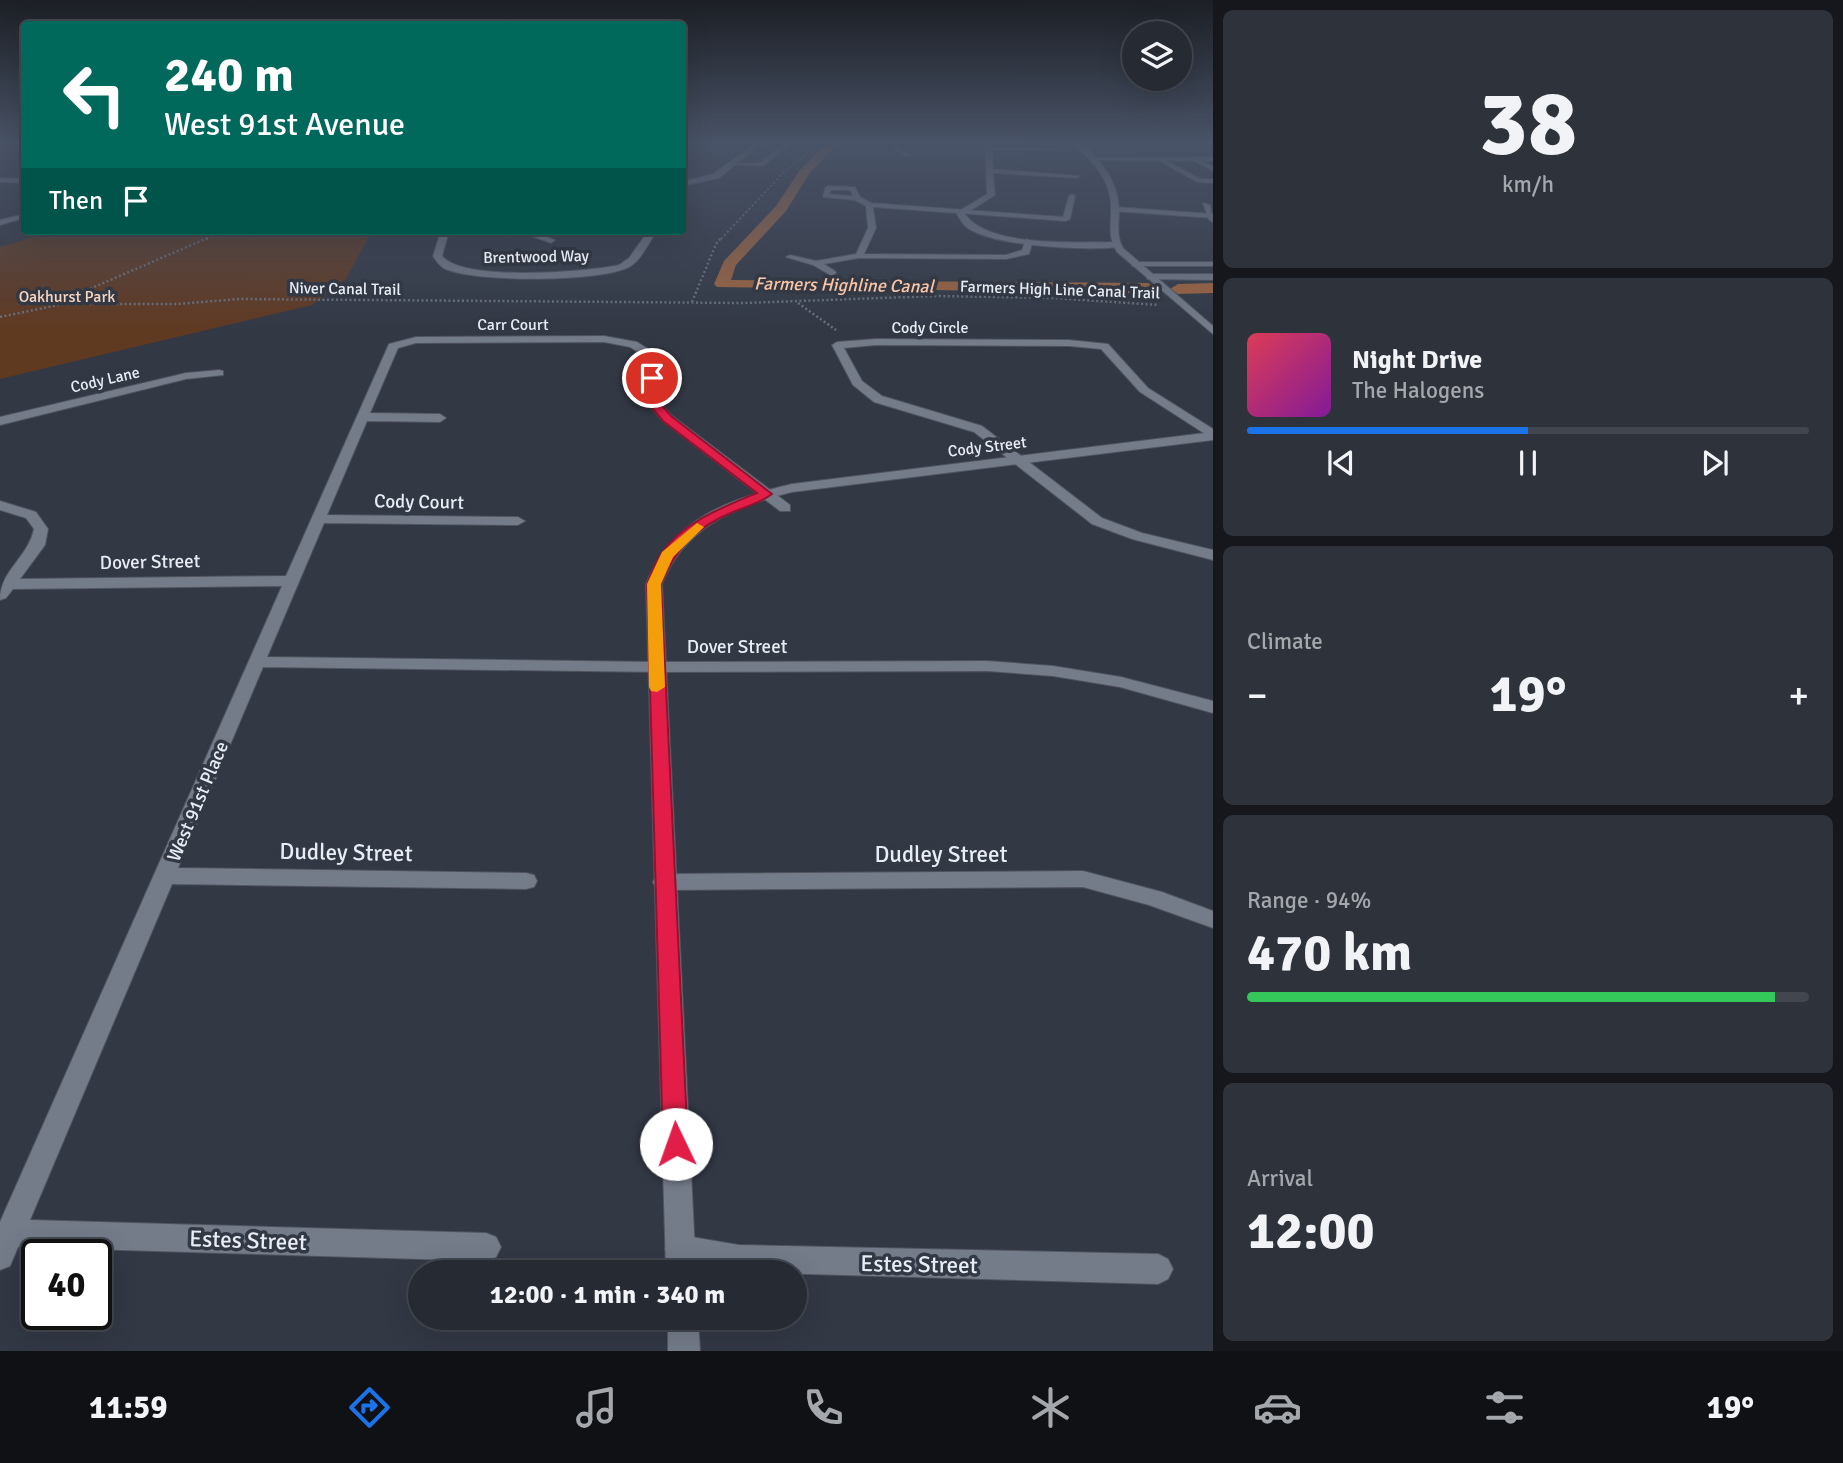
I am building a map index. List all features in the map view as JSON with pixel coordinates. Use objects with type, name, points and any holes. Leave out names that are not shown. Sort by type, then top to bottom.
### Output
[{"type":"street","points":[[973,205],[960,216],[971,227],[994,236],[1029,241],[1116,245]]},
{"type":"street","points":[[1114,205],[1112,234],[1116,245],[1213,331]]},
{"type":"street","points":[[1115,209],[1212,217]]},
{"type":"street","points":[[0,223],[21,217]]},
{"type":"street","points":[[443,235],[437,256],[448,266]]},
{"type":"street","points":[[534,235],[551,240]]},
{"type":"street","name":"Brentwood Way","points":[[432,273],[448,266],[489,273],[580,273],[622,267],[636,256],[650,235]]},
{"type":"street","points":[[1150,277],[1213,277]]},
{"type":"street","name":"Carr Court","points":[[393,346],[416,340],[591,339],[633,344],[652,355],[651,401],[667,418],[766,494]]},
{"type":"street","points":[[856,343],[838,345],[857,383],[878,399],[978,429],[1097,521],[1137,536],[1213,555]]},
{"type":"street","name":"Cody Circle","points":[[856,343],[1056,343],[1104,346],[1144,390],[1213,435]]},
{"type":"street","name":"West 91st Place","points":[[5,1245],[393,346]]},
{"type":"street","name":"Cody Lane","points":[[0,421],[186,376],[219,373]]},
{"type":"street","points":[[364,418],[440,418]]},
{"type":"street","name":"Cody Street","points":[[681,1260],[654,584],[667,555],[688,533],[719,513],[766,494],[1213,435]]},
{"type":"street","points":[[766,494],[785,508]]},
{"type":"street","points":[[0,505],[31,515],[41,529],[38,545],[5,589]]},
{"type":"street","name":"Cody Court","points":[[320,519],[518,521]]},
{"type":"street","name":"Dover Street","points":[[5,589],[290,581]]},
{"type":"street","name":"Dover Street","points":[[257,662],[656,667],[987,666],[1053,671],[1121,682],[1213,707]]},
{"type":"street","name":"Dudley Street","points":[[165,876],[526,881]]},
{"type":"street","name":"Dudley Street","points":[[664,882],[1083,880],[1154,898],[1213,920]]},
{"type":"street","name":"Estes Street","points":[[5,1245],[486,1247]]},
{"type":"street","name":"Estes Street","points":[[681,1260],[781,1260]]},
{"type":"street","name":"Estes Street","points":[[807,1261],[1158,1269]]},
{"type":"street","points":[[683,1330],[684,1351]]},
{"type":"lane","points":[[859,256],[872,228],[869,205]]},
{"type":"lane","points":[[870,205],[1066,219],[1070,205]]},
{"type":"lane","points":[[816,263],[859,256],[1006,257],[1027,252],[1029,241]]},
{"type":"lane","points":[[790,257],[816,263],[832,273]]},
{"type":"lane","points":[[1135,264],[1213,264]]},
{"type":"path","points":[[692,302],[716,244],[753,205]]},
{"type":"path","points":[[53,305],[215,235]]},
{"type":"path","name":"Farmers High Line Canal Trail","points":[[692,302],[797,302],[936,296],[1053,298],[1170,305]]},
{"type":"path","name":"Niver Canal Trail","points":[[0,317],[53,305],[177,304],[239,299],[692,302]]},
{"type":"path","points":[[797,302],[856,343]]},
{"type":"green space","name":"Oakhurst Park","points":[[40,235],[370,235],[346,279],[312,305],[0,379],[0,247]]},
{"type":"waterway","name":"Farmers Highline Canal","points":[[783,205],[729,264],[722,284],[1148,288]]},
{"type":"waterway","name":"Farmers Highline Canal","points":[[1178,289],[1213,288]]},
{"type":"slow traffic","points":[[657,687],[654,584],[667,555],[697,527]]},
{"type":"route","points":[[652,378],[651,401],[667,418],[766,494],[719,513],[688,533],[667,555],[654,584],[676,1144]]}]
